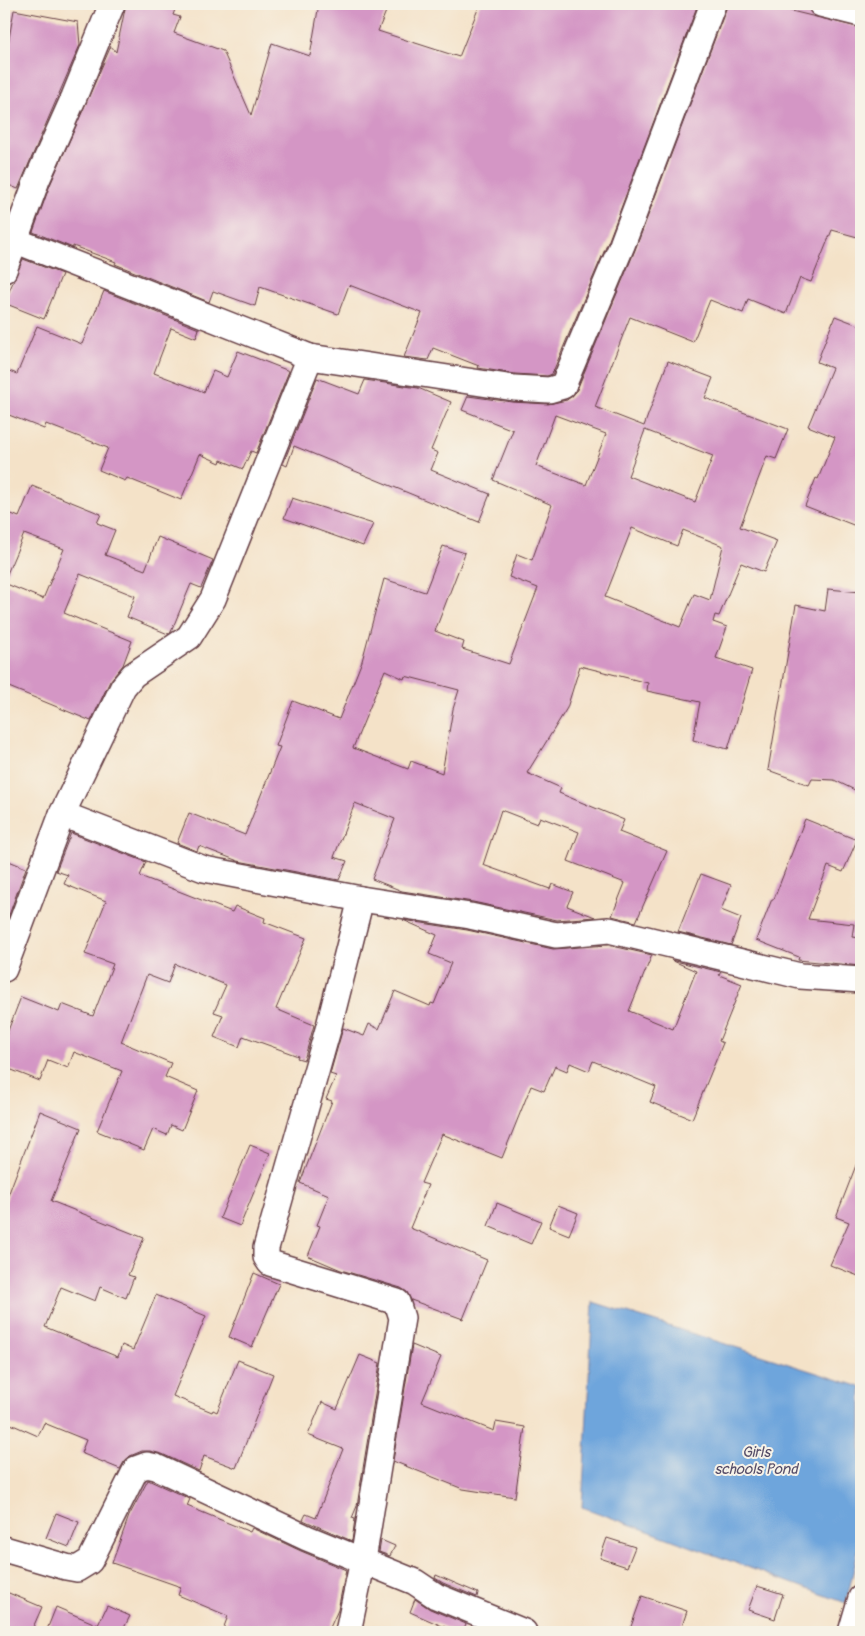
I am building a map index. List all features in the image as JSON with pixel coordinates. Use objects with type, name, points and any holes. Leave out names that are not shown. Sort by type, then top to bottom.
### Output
[{"type":"street","points":[[4,270],[37,180],[74,97],[112,4]]},
{"type":"street","points":[[14,240],[310,357],[514,388],[549,390],[563,386],[622,245],[713,4]]},
{"type":"street","points":[[820,4],[861,14]]},
{"type":"street","points":[[4,970],[62,814],[123,687],[133,675],[189,637],[213,599],[310,357]]},
{"type":"street","points":[[62,814],[204,869],[361,899],[470,916],[556,934],[609,930],[800,976],[861,980]]},
{"type":"street","points":[[348,1632],[363,1560],[402,1318],[397,1302],[270,1264],[266,1257],[266,1248],[329,1026],[361,899]]},
{"type":"street","points":[[4,1549],[77,1569],[90,1561],[136,1469],[147,1465],[156,1467],[307,1538],[415,1582],[436,1596],[524,1632]]},
{"type":"street","points":[[851,1632],[861,1598]]},
{"type":"water","name":"Girls schools Pond","points":[[593,1302],[861,1387],[861,1538],[846,1603],[582,1507]]},
{"type":"building","points":[[126,4],[177,4],[173,15],[180,17],[174,33],[223,51],[251,115],[272,43],[310,56],[319,4],[389,4],[378,31],[459,57],[480,4],[698,4],[609,240],[552,374],[547,376],[515,374],[478,368],[479,366],[433,348],[428,360],[404,357],[422,313],[349,285],[338,314],[260,287],[255,306],[213,291],[209,302],[115,264],[116,262],[33,232],[50,185],[111,46],[116,52]]},
{"type":"building","points":[[727,4],[763,4],[861,28],[861,238],[832,230],[811,282],[800,278],[786,314],[748,299],[743,313],[710,300],[693,342],[630,317],[595,407],[644,426],[668,361],[713,378],[705,398],[788,429],[776,459],[767,456],[740,527],[777,541],[764,572],[741,563],[719,616],[715,615],[713,622],[727,627],[716,658],[752,670],[728,749],[693,740],[700,702],[647,691],[648,683],[580,666],[567,708],[527,773],[561,788],[559,793],[624,820],[619,832],[667,851],[636,922],[612,916],[625,883],[568,861],[579,832],[540,817],[537,824],[501,810],[483,865],[550,889],[552,884],[573,892],[567,906],[595,917],[557,920],[473,902],[402,891],[372,879],[395,819],[355,803],[334,857],[347,861],[339,880],[238,861],[199,846],[197,851],[177,843],[189,813],[245,835],[280,747],[276,746],[293,701],[339,719],[362,661],[384,579],[425,592],[443,546],[465,553],[435,631],[464,642],[462,649],[509,664],[538,588],[509,577],[517,554],[532,560],[552,505],[493,480],[513,430],[462,410],[468,396],[512,402],[548,404],[567,400],[576,392],[635,250]],"holes":[[[555,415],[606,434],[586,485],[536,466]],[[645,430],[713,456],[695,502],[628,476]],[[632,528],[677,546],[683,530],[723,546],[710,600],[694,594],[680,627],[605,597]],[[385,670],[404,679],[405,676],[459,690],[453,709],[442,773],[411,761],[408,769],[353,748]]]},
{"type":"building","points":[[14,10],[78,22],[80,45],[18,189],[4,183],[4,67]]},
{"type":"building","points":[[23,259],[62,274],[44,319],[4,303]]},
{"type":"building","points":[[104,291],[199,329],[196,338],[171,328],[154,373],[204,392],[213,371],[227,377],[238,351],[289,371],[256,453],[251,451],[243,469],[221,460],[220,463],[200,454],[181,500],[127,478],[125,481],[99,470],[108,448],[46,424],[44,429],[4,413],[4,369],[17,374],[37,326],[82,344]]},
{"type":"building","points":[[835,316],[861,326],[861,528],[805,506],[835,437],[808,426],[832,368],[817,362]]},
{"type":"building","points":[[317,378],[359,394],[365,380],[418,388],[451,402],[431,450],[438,453],[431,470],[490,494],[479,522],[294,446],[287,466],[283,464]]},
{"type":"building","points":[[32,486],[101,514],[97,523],[115,530],[105,555],[145,570],[158,537],[213,560],[201,588],[191,584],[171,632],[168,634],[127,617],[135,596],[80,574],[64,613],[132,641],[123,665],[110,681],[91,721],[4,685],[4,583],[43,599],[64,549],[24,534],[4,581],[4,511],[19,517]]},
{"type":"building","points":[[292,498],[373,524],[363,546],[284,518]]},
{"type":"building","points":[[828,589],[861,592],[861,793],[834,780],[812,779],[809,785],[768,770],[796,605],[825,611]]},
{"type":"building","points":[[805,819],[857,840],[843,872],[828,866],[808,919],[854,924],[852,937],[861,938],[861,966],[798,960],[799,957],[756,940]]},
{"type":"building","points":[[71,833],[146,862],[140,876],[232,912],[235,906],[265,918],[264,922],[306,938],[276,1009],[314,1025],[304,1060],[297,1058],[298,1056],[243,1036],[239,1047],[214,1037],[223,1015],[214,1012],[226,985],[175,964],[168,983],[147,975],[121,1042],[171,1063],[165,1077],[198,1091],[182,1130],[171,1125],[167,1135],[153,1129],[144,1150],[97,1131],[122,1071],[74,1052],[68,1068],[48,1060],[40,1081],[4,1067],[4,1041],[21,997],[59,1012],[62,1004],[93,1016],[113,964],[85,954],[106,901],[64,884],[68,875],[56,871]]},
{"type":"building","points":[[4,859],[26,868],[5,926],[4,926]]},
{"type":"building","points":[[701,874],[731,885],[721,910],[741,918],[731,945],[678,932]]},
{"type":"building","points":[[403,920],[467,930],[553,949],[608,945],[652,955],[629,1011],[673,1029],[696,971],[671,960],[721,972],[719,975],[742,984],[719,1041],[723,1043],[692,1119],[650,1102],[656,1087],[593,1061],[589,1071],[570,1063],[567,1071],[555,1066],[544,1091],[531,1086],[502,1158],[442,1134],[421,1183],[428,1185],[410,1228],[487,1260],[463,1319],[411,1300],[407,1292],[401,1288],[341,1270],[308,1256],[320,1226],[317,1225],[329,1195],[300,1183],[332,1101],[326,1099],[336,1076],[330,1074],[343,1028],[364,1036],[369,1024],[379,1029],[395,991],[430,1006],[431,1003],[434,1004],[451,963],[429,954],[437,935]]},
{"type":"building","points":[[40,1111],[81,1128],[51,1201],[144,1238],[128,1275],[134,1277],[126,1298],[100,1287],[95,1301],[61,1287],[45,1327],[118,1357],[122,1345],[133,1350],[156,1295],[206,1316],[173,1396],[212,1412],[213,1410],[217,1412],[238,1360],[273,1374],[236,1468],[204,1456],[199,1471],[162,1454],[142,1451],[130,1456],[120,1469],[81,1453],[86,1440],[44,1423],[38,1436],[4,1421],[4,1206]]},
{"type":"building","points":[[250,1145],[270,1153],[240,1226],[220,1218]]},
{"type":"building","points":[[860,1155],[861,1277],[830,1265],[849,1222],[836,1217]]},
{"type":"building","points":[[497,1203],[541,1221],[531,1244],[488,1226]]},
{"type":"building","points":[[558,1205],[578,1213],[569,1235],[549,1227]]},
{"type":"building","points":[[254,1273],[279,1284],[252,1347],[229,1337]]},
{"type":"building","points":[[412,1345],[441,1357],[422,1402],[494,1431],[496,1422],[525,1427],[515,1497],[463,1489],[393,1461]]},
{"type":"building","points":[[360,1355],[380,1363],[357,1506],[352,1518],[355,1519],[352,1541],[303,1520],[306,1514],[316,1518],[343,1449],[308,1435],[322,1402],[337,1409]]},
{"type":"building","points":[[148,1480],[190,1499],[187,1506],[250,1532],[252,1528],[346,1570],[338,1610],[328,1632],[222,1632],[228,1616],[178,1595],[181,1587],[112,1563],[129,1516]]},
{"type":"building","points":[[56,1513],[79,1522],[69,1547],[46,1538]]},
{"type":"building","points":[[607,1538],[635,1547],[627,1567],[600,1558]]},
{"type":"building","points":[[381,1540],[395,1546],[390,1556],[379,1552]]},
{"type":"building","points":[[436,1575],[478,1593],[477,1597],[443,1583],[435,1578]]},
{"type":"building","points":[[757,1586],[783,1594],[775,1619],[748,1610]]},
{"type":"building","points":[[4,1591],[42,1607],[31,1632],[4,1632]]},
{"type":"building","points":[[642,1596],[687,1611],[680,1632],[629,1632]]},
{"type":"building","points":[[415,1599],[430,1609],[466,1624],[462,1632],[456,1632],[410,1612]]},
{"type":"building","points":[[107,1606],[130,1616],[122,1632],[46,1632],[56,1607],[98,1625]]}]
